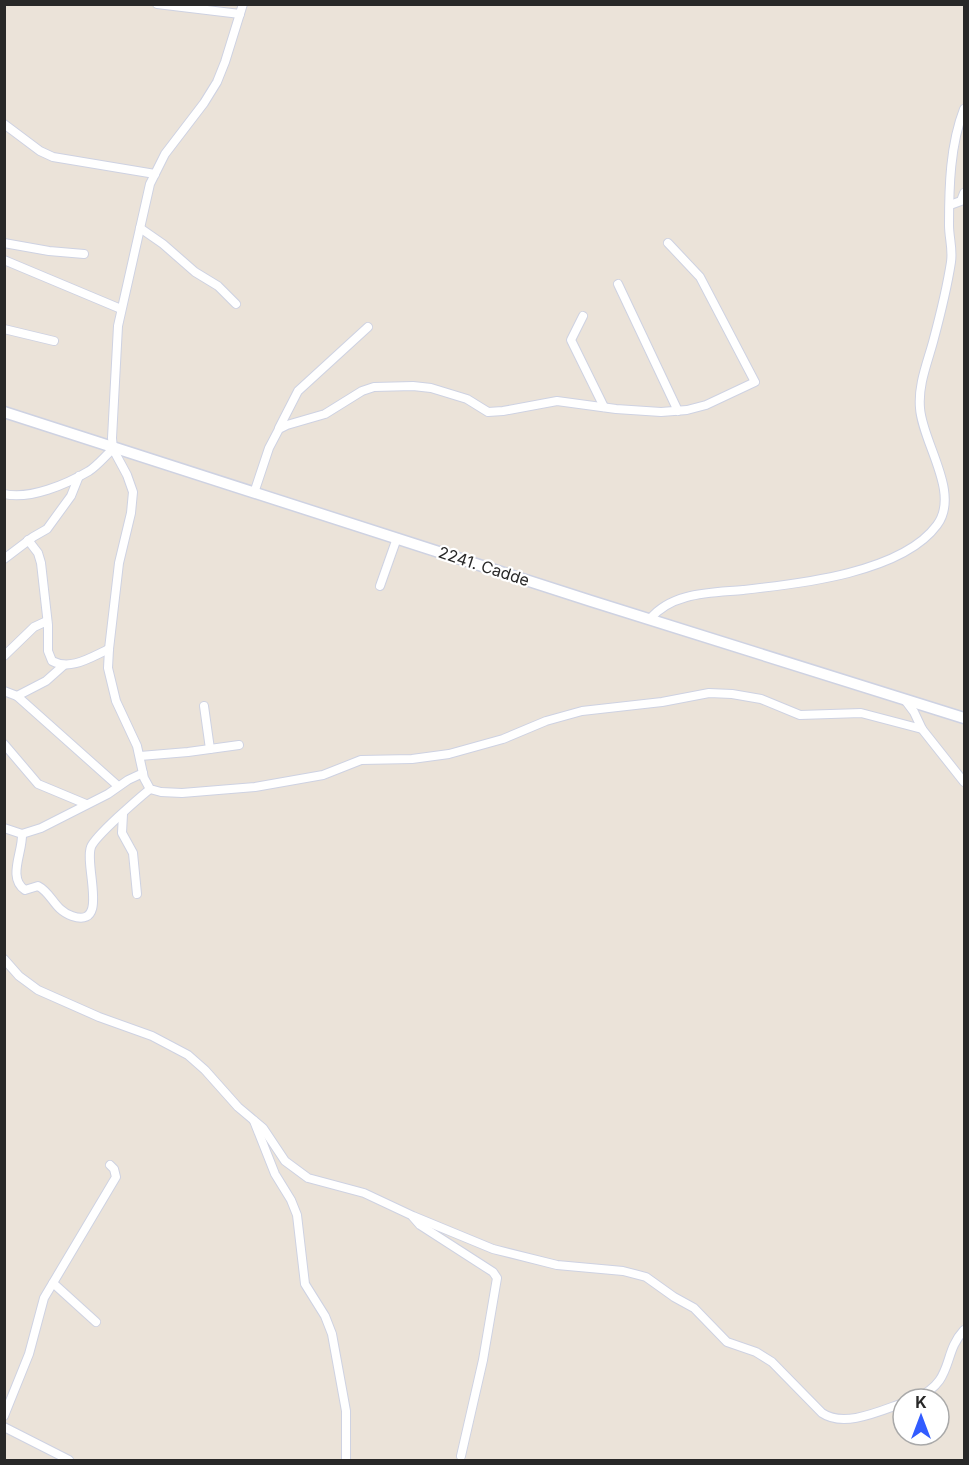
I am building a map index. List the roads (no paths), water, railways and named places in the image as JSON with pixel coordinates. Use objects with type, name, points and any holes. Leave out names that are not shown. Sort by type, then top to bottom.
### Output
[{"type":"street","points":[[157,4],[240,14]]},
{"type":"street","points":[[243,4],[225,62],[213,89],[172,144],[154,174],[121,309],[112,427],[113,449],[133,492],[131,513],[119,563],[108,649],[108,668],[116,701],[140,756],[146,783],[150,789],[182,793],[294,781],[323,775],[361,760],[412,759],[459,752],[503,739],[546,721],[582,711],[662,702],[709,693],[761,699],[801,715],[861,713],[921,729]]},
{"type":"street","points":[[650,619],[656,611],[691,596],[830,577],[891,559],[915,546],[938,524],[943,504],[942,477],[923,429],[919,397],[951,260],[950,205],[953,156],[964,109]]},
{"type":"street","points":[[4,124],[45,154],[154,174]]},
{"type":"street","points":[[950,205],[961,201],[964,193]]},
{"type":"street","points":[[140,228],[163,244],[187,266],[218,286],[237,304]]},
{"type":"street","points":[[4,243],[84,254]]},
{"type":"street","points":[[276,432],[287,424],[332,411],[362,391],[374,387],[432,388],[467,399],[488,412],[557,400],[662,412],[706,405],[755,382],[700,277],[668,243]]},
{"type":"street","points":[[4,260],[121,309]]},
{"type":"street","points":[[618,284],[678,411]]},
{"type":"street","points":[[583,316],[571,340],[604,407]]},
{"type":"street","points":[[254,493],[269,448],[298,391],[368,327]]},
{"type":"street","points":[[4,329],[54,341]]},
{"type":"street","name":"2241. Cadde","points":[[4,412],[113,449],[964,718]]},
{"type":"street","points":[[4,494],[30,495],[79,476],[90,470],[113,449]]},
{"type":"street","points":[[4,559],[28,540],[47,529],[71,496],[79,476]]},
{"type":"street","points":[[380,586],[397,537]]},
{"type":"street","points":[[28,540],[38,553],[41,563],[48,657],[58,665],[77,664],[108,649]]},
{"type":"street","points":[[4,657],[34,627],[47,621]]},
{"type":"street","points":[[17,696],[46,681],[64,665]]},
{"type":"street","points":[[4,691],[17,696],[118,786]]},
{"type":"street","points":[[906,700],[921,729],[964,782]]},
{"type":"street","points":[[204,705],[210,749]]},
{"type":"street","points":[[4,744],[38,784],[86,804]]},
{"type":"street","points":[[140,756],[239,745]]},
{"type":"street","points":[[4,828],[22,834],[41,828],[108,794],[143,773]]},
{"type":"street","points":[[22,834],[16,869],[18,884],[25,890],[38,886],[60,910],[83,918],[90,915],[94,906],[88,862],[90,848],[95,840],[150,789]]},
{"type":"street","points":[[123,814],[122,833],[133,853],[137,894]]},
{"type":"street","points":[[4,959],[19,976],[38,990],[99,1017],[152,1036],[188,1055],[205,1070],[232,1101],[268,1133],[285,1161],[301,1173],[321,1182],[364,1193],[482,1246],[571,1267],[623,1271],[646,1277],[694,1308],[727,1341],[756,1352],[772,1362],[822,1413],[830,1418],[840,1420],[891,1406]]},
{"type":"street","points":[[253,1120],[275,1174],[291,1200],[297,1215],[303,1275],[332,1334],[346,1411],[346,1461]]},
{"type":"street","points":[[4,1416],[29,1354],[41,1304],[116,1177],[110,1165]]},
{"type":"street","points":[[413,1216],[416,1222],[494,1272],[497,1278],[483,1360],[461,1456]]},
{"type":"street","points":[[53,1283],[96,1322]]},
{"type":"street","points":[[934,1387],[948,1366],[955,1345],[964,1330]]},
{"type":"street","points":[[4,1427],[69,1461]]}]
